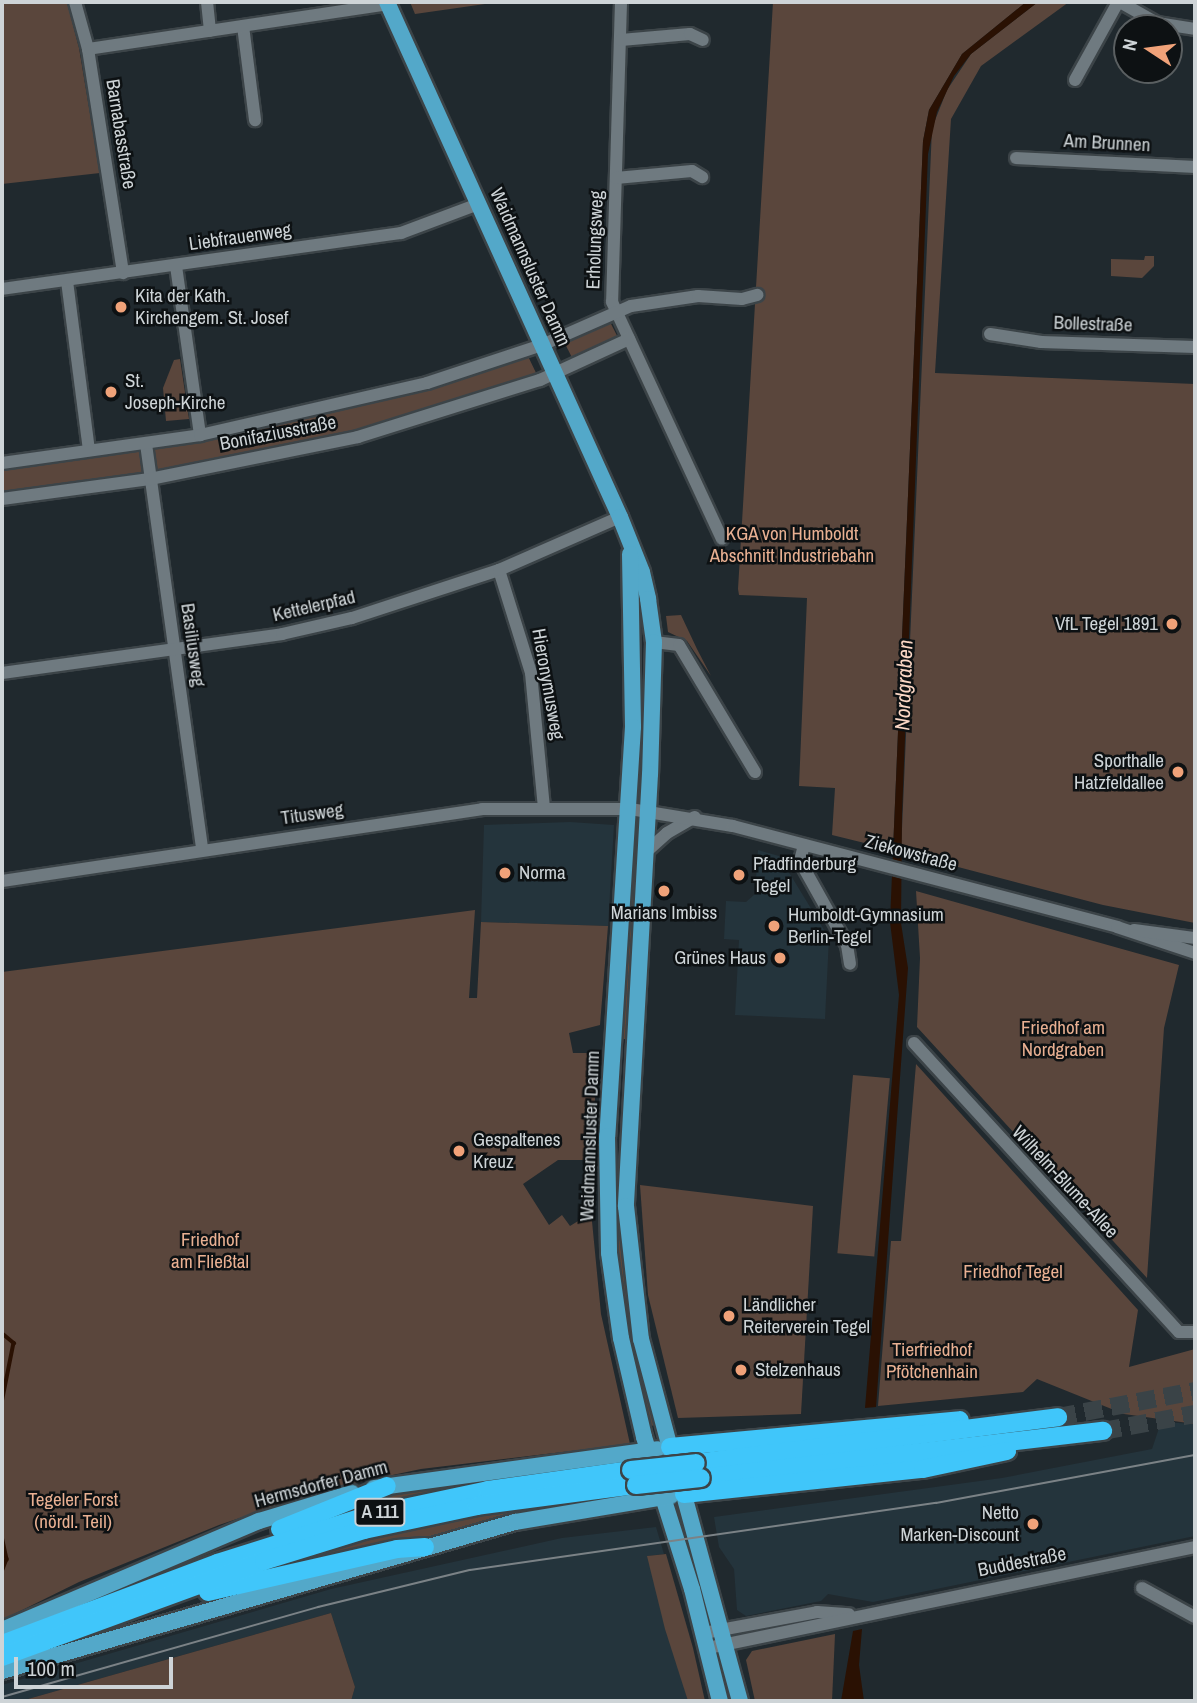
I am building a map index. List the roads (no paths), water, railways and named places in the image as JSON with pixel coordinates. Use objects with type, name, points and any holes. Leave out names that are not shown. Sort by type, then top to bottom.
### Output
[{"type":"highway","points":[[670,1447],[959,1420],[1030,1421]]},
{"type":"highway","name":"A 111","points":[[699,1471],[1030,1421],[1103,1431]]},
{"type":"highway","points":[[684,1494],[923,1469],[1059,1426]]},
{"type":"highway","name":"A 111","points":[[2,1644],[294,1536],[366,1516],[488,1490],[699,1471],[1059,1426]]},
{"type":"highway","name":"A 111","points":[[2,1657],[264,1561],[364,1530],[477,1506],[634,1478]]},
{"type":"highway","points":[[139,1593],[186,1565],[387,1486]]},
{"type":"highway","points":[[38,1645],[221,1587],[425,1547]]},
{"type":"main road","name":"Waidmannsluster Damm","points":[[387,3],[620,517],[630,551],[635,642],[630,809],[606,1198],[616,1310],[647,1451],[706,1641],[720,1701]]},
{"type":"main road","name":"Waidmannsluster Damm","points":[[630,551],[642,572],[653,642],[646,852],[626,1206],[635,1307],[670,1447],[725,1637],[740,1701]]},
{"type":"main road","points":[[635,642],[653,642]]},
{"type":"main road","name":"Hermsdorfer Damm","points":[[2,1630],[259,1521],[387,1486],[670,1447]]},
{"type":"main road","points":[[2,1671],[425,1547],[550,1514],[684,1494]]},
{"type":"street","name":"Barnabasstraße","points":[[75,2],[88,49],[123,273]]},
{"type":"street","points":[[207,2],[210,31]]},
{"type":"street","name":"Erholungsweg","points":[[621,2],[611,289],[615,312],[722,539]]},
{"type":"street","points":[[1074,80],[1119,2],[1157,23],[1195,29]]},
{"type":"street","points":[[88,49],[387,3]]},
{"type":"street","points":[[243,26],[255,120]]},
{"type":"street","points":[[621,40],[690,34],[703,40]]},
{"type":"street","name":"Am Brunnen","points":[[1016,158],[1195,167]]},
{"type":"street","points":[[616,178],[692,171],[702,177]]},
{"type":"street","name":"Liebfrauenweg","points":[[2,289],[401,233],[478,204]]},
{"type":"street","points":[[176,266],[200,435]]},
{"type":"street","points":[[67,281],[89,450]]},
{"type":"street","name":"Bonifaziusstraße","points":[[2,463],[200,435],[427,383],[542,345],[615,312],[661,300],[757,295]]},
{"type":"street","name":"Bollestraße","points":[[990,334],[1041,342],[1195,347]]},
{"type":"street","name":"Bonifaziusstraße","points":[[2,499],[150,479],[358,437],[554,373],[629,339]]},
{"type":"street","name":"Basiliusweg","points":[[146,444],[202,850]]},
{"type":"street","name":"Kettelerpfad","points":[[2,673],[282,634],[352,618],[499,570],[620,517]]},
{"type":"street","name":"Hieronymusweg","points":[[499,570],[531,673],[544,807]]},
{"type":"street","points":[[653,642],[679,645],[755,772]]},
{"type":"street","name":"Titusweg","points":[[2,881],[482,809],[630,809]]},
{"type":"street","name":"Ziekowstraße","points":[[630,809],[695,817],[1116,928],[1195,953]]},
{"type":"street","points":[[646,852],[667,833],[695,817]]},
{"type":"street","points":[[804,845],[800,861],[847,945],[850,964]]},
{"type":"street","name":"Ziekowstraße","points":[[1116,928],[1195,938]]},
{"type":"street","name":"Wilhelm-Blume-Allee","points":[[914,1043],[1179,1332],[1195,1332]]},
{"type":"street","name":"Buddestraße","points":[[706,1641],[1195,1547]]},
{"type":"street","points":[[1142,1588],[1195,1617]]},
{"type":"water","name":"Nordgraben","points":[[1026,2],[1038,2],[971,54],[954,76],[937,112],[928,154],[902,814],[901,923],[908,968],[876,1407],[865,1408],[899,995],[890,922],[923,141],[929,110],[962,54]]},
{"type":"water","points":[[862,1629],[859,1665],[864,1701],[841,1701],[853,1631]]},
{"type":"waterway","points":[[2,1333],[14,1343],[2,1403]]},
{"type":"waterway","points":[[2,1536],[7,1559],[2,1572]]},
{"type":"tunnel","points":[[1058,1417],[1195,1391]]},
{"type":"tunnel","points":[[1103,1431],[1195,1414]]},
{"type":"tram line","points":[[2,1697],[318,1607],[470,1570],[936,1503],[1195,1455]]},
{"type":"place","name":"Kita der Kath. Kirchengem. St. Josef","points":[[121,307]]},
{"type":"place","name":"St. Joseph-Kirche","points":[[111,392]]},
{"type":"place","name":"VfL Tegel 1891","points":[[1172,624]]},
{"type":"place","name":"Sporthalle Hatzfeldallee","points":[[1178,772]]},
{"type":"place","name":"Norma","points":[[505,873]]},
{"type":"place","name":"Pfadfinderburg Tegel","points":[[739,875]]},
{"type":"place","name":"Marians Imbiss","points":[[664,891]]},
{"type":"place","name":"Humboldt-Gymnasium Berlin-Tegel","points":[[774,926]]},
{"type":"place","name":"Grünes Haus","points":[[780,958]]},
{"type":"place","name":"Gespaltenes Kreuz","points":[[459,1151]]},
{"type":"place","name":"Ländlicher Reiterverein Tegel","points":[[729,1316]]},
{"type":"place","name":"Stelzenhaus","points":[[741,1370]]},
{"type":"place","name":"Netto Marken-Discount","points":[[1033,1524]]},
{"type":"park label","name":"KGA von Humboldt Abschnitt Industriebahn","points":[[792,545]]},
{"type":"park label","name":"Friedhof am Nordgraben","points":[[1063,1039]]},
{"type":"park label","name":"Friedhof am Fließtal","points":[[210,1251]]},
{"type":"park label","name":"Friedhof Tegel","points":[[1013,1272]]},
{"type":"park label","name":"Tierfriedhof Pfötchenhain","points":[[932,1361]]},
{"type":"park label","name":"Tegeler Forst (nördl. Teil)","points":[[73,1511]]}]
